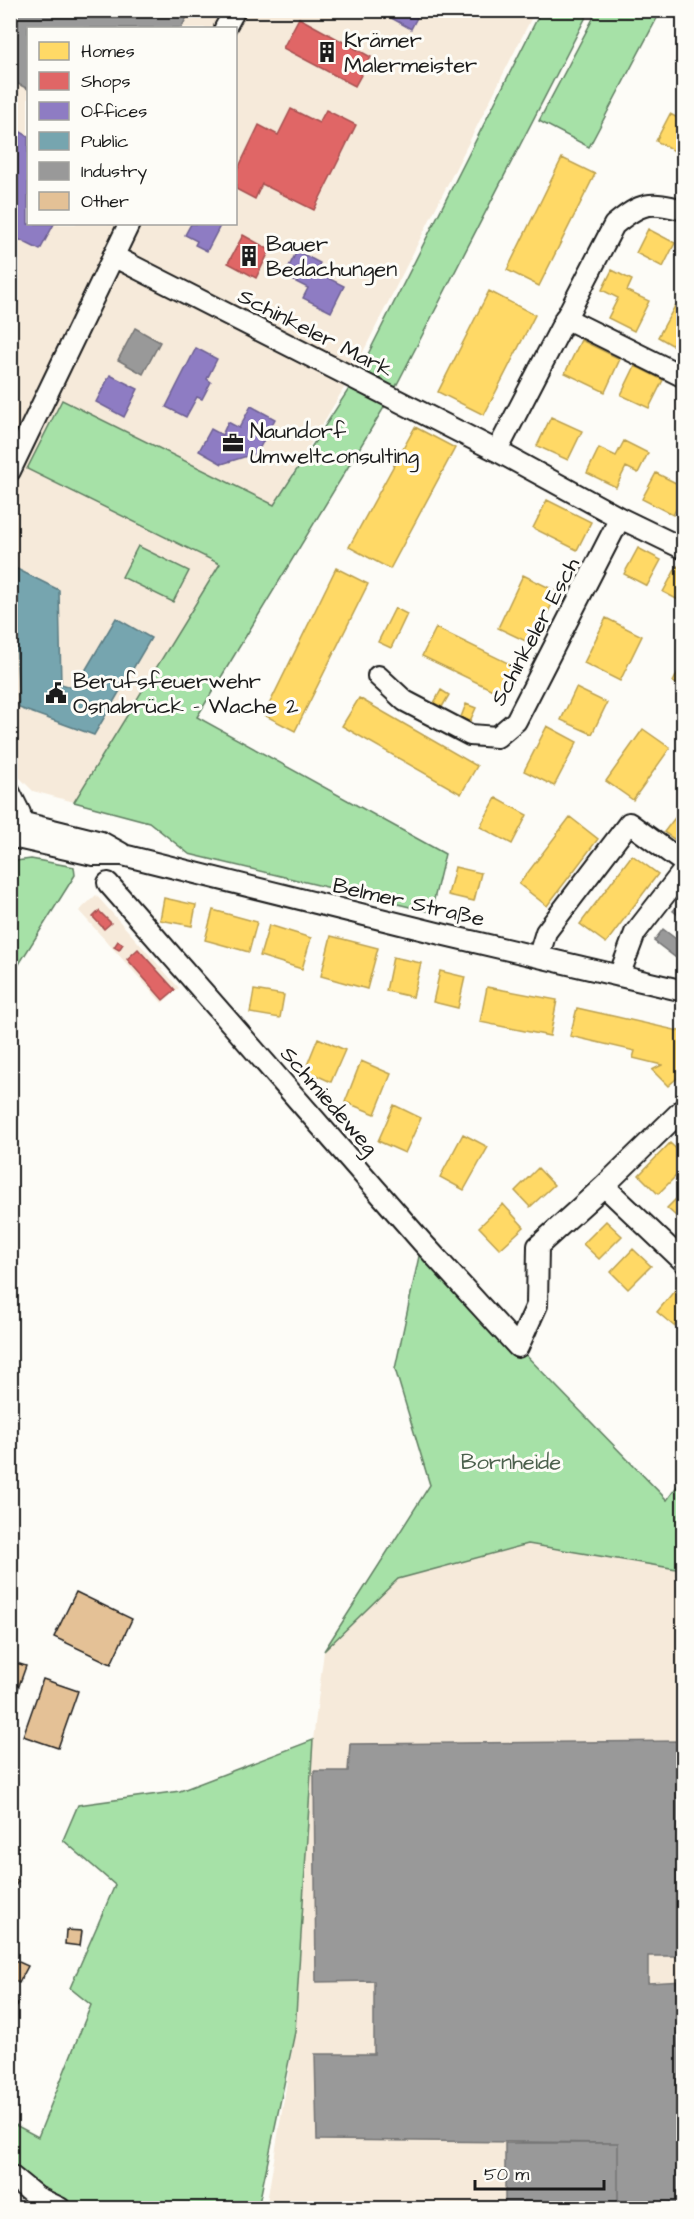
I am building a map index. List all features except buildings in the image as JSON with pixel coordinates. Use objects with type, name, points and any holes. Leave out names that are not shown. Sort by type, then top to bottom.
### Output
[{"type":"street","points":[[226,27],[234,10]]},
{"type":"street","points":[[497,451],[614,225],[634,208],[659,204],[684,210]]},
{"type":"street","points":[[10,471],[128,225]]},
{"type":"street","name":"Schinkeler Mark","points":[[113,256],[497,451],[620,518],[684,549]]},
{"type":"street","points":[[565,318],[684,377]]},
{"type":"street","name":"Schinkeler Esch","points":[[378,676],[405,701],[470,735],[497,737],[516,721],[620,518]]},
{"type":"street","points":[[10,794],[20,813],[16,836]]},
{"type":"street","points":[[539,956],[546,932],[629,823],[684,863]]},
{"type":"street","name":"Belmer Straße","points":[[16,836],[101,842],[123,855],[445,935],[684,991]]},
{"type":"street","points":[[619,976],[635,933],[684,870]]},
{"type":"street","name":"Schmiedeweg","points":[[108,883],[422,1242],[518,1347],[537,1305],[538,1246],[604,1186]]},
{"type":"street","points":[[684,1108],[604,1186],[684,1262]]},
{"type":"street","points":[[10,2175],[37,2197],[60,2208]]},
{"type":"shaded area","points":[[11,11],[535,11],[350,378],[274,505],[61,400],[27,469],[221,564],[74,802],[33,791],[11,769]]},
{"type":"shaded area","points":[[96,895],[179,988],[162,1003],[79,911]]},
{"type":"shaded area","points":[[528,1544],[683,1570],[683,2208],[266,2208],[295,2032],[313,1740],[324,1651],[398,1579]]},
{"type":"green space","points":[[541,11],[589,11],[391,396],[197,717],[445,854],[431,912],[189,854],[149,822],[74,802],[220,564],[27,469],[62,400],[274,505],[356,378]]},
{"type":"green space","points":[[597,11],[643,11],[657,18],[589,147],[539,121]]},
{"type":"green space","points":[[138,546],[189,571],[173,602],[122,577]]},
{"type":"green space","points":[[31,859],[74,867],[75,875],[11,977],[11,865],[16,861]]},
{"type":"green space","name":"Bornheide","points":[[422,1242],[518,1347],[667,1500],[683,1478],[683,1570],[528,1544],[398,1579],[324,1651],[430,1485],[395,1369]]},
{"type":"green space","points":[[313,1740],[295,2032],[258,2208],[60,2208],[11,2175],[10,2122],[38,2137],[91,2005],[70,1988],[115,1885],[63,1840],[78,1805],[180,1791]]},
{"type":"place","name":"Krämer Malermeister","points":[[327,52]]},
{"type":"place","name":"Bauer Bedachungen","points":[[249,256]]},
{"type":"place","name":"Naundorf Umweltconsulting","points":[[233,443]]},
{"type":"place","name":"Berufsfeuerwehr Osnabrück - Wache 2","points":[[56,693]]}]
